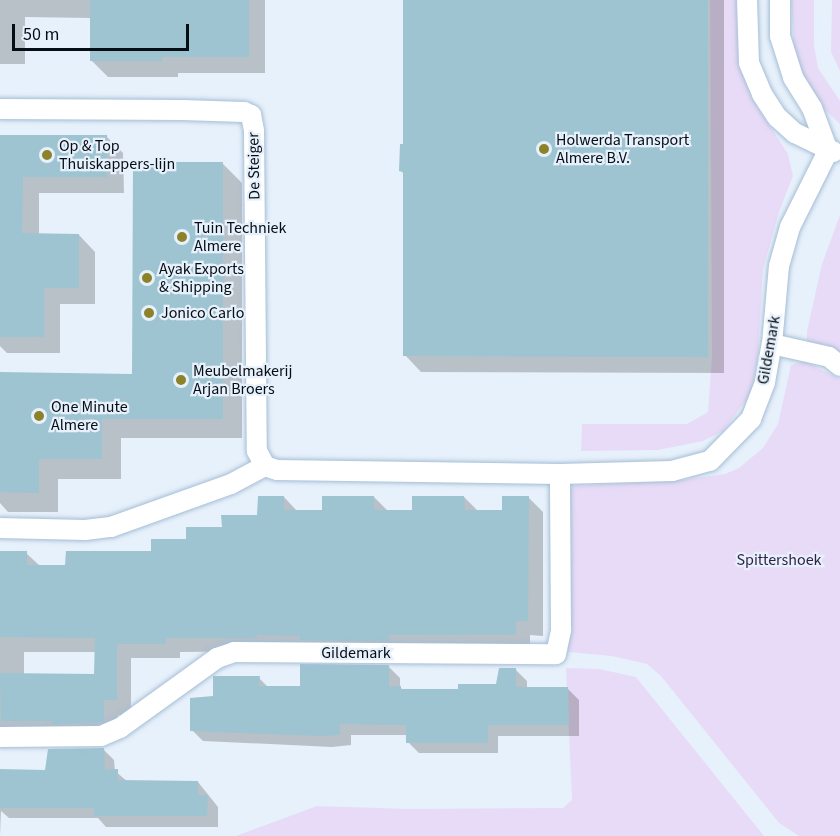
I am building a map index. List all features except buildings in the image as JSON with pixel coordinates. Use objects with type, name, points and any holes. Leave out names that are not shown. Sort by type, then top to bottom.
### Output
[{"type":"street","points":[[747,0],[749,63],[762,94],[777,117],[795,133],[834,152]]},
{"type":"street","points":[[780,0],[780,36],[790,67],[834,152]]},
{"type":"street","name":"De Steiger","points":[[0,109],[182,110],[243,112],[251,116],[254,131],[257,451],[265,466]]},
{"type":"street","name":"Gildemark","points":[[265,466],[277,470],[560,474],[672,471],[710,460],[752,419],[765,382],[772,344],[779,266],[788,237],[834,152]]},
{"type":"street","points":[[772,344],[829,357],[840,366]]},
{"type":"street","points":[[0,528],[85,530],[111,527],[231,484],[265,466]]},
{"type":"street","name":"Gildemark","points":[[0,737],[102,736],[120,728],[217,658],[234,652],[556,654],[561,630],[560,474]]},
{"type":"green space","points":[[710,0],[741,0],[739,51],[751,97],[788,154],[793,176],[779,212],[763,269],[758,353],[752,392],[723,431],[703,441],[658,450],[581,451],[582,424],[687,424],[708,412],[712,356]]},
{"type":"green space","points":[[791,0],[814,0],[814,45],[818,68],[840,101],[840,124],[809,95],[795,64]]},
{"type":"green space","points":[[832,0],[840,0],[840,71],[831,52]]},
{"type":"green space","points":[[840,215],[840,356],[807,342],[807,331],[822,264]]},
{"type":"green space","name":"Spittershoek","points":[[804,361],[840,379],[840,836],[799,836],[779,823],[661,676],[647,664],[612,656],[568,652],[567,495],[573,486],[682,480],[725,474],[739,468],[763,448],[778,424],[791,365]]},
{"type":"green space","points":[[566,668],[599,669],[636,677],[764,836],[236,836],[317,806],[410,809],[563,808],[572,800]]},
{"type":"place","name":"Holwerda Transport Almere B.V.","points":[[544,149]]},
{"type":"place","name":"Op & Top Thuiskappers-lijn","points":[[47,155]]},
{"type":"place","name":"Tuin Techniek Almere","points":[[182,237]]},
{"type":"place","name":"Ayak Exports & Shipping","points":[[147,278]]},
{"type":"place","name":"Jonico Carlo","points":[[149,313]]},
{"type":"place","name":"Meubelmakerij Arjan Broers","points":[[181,380]]},
{"type":"place","name":"One Minute Almere","points":[[39,416]]}]
